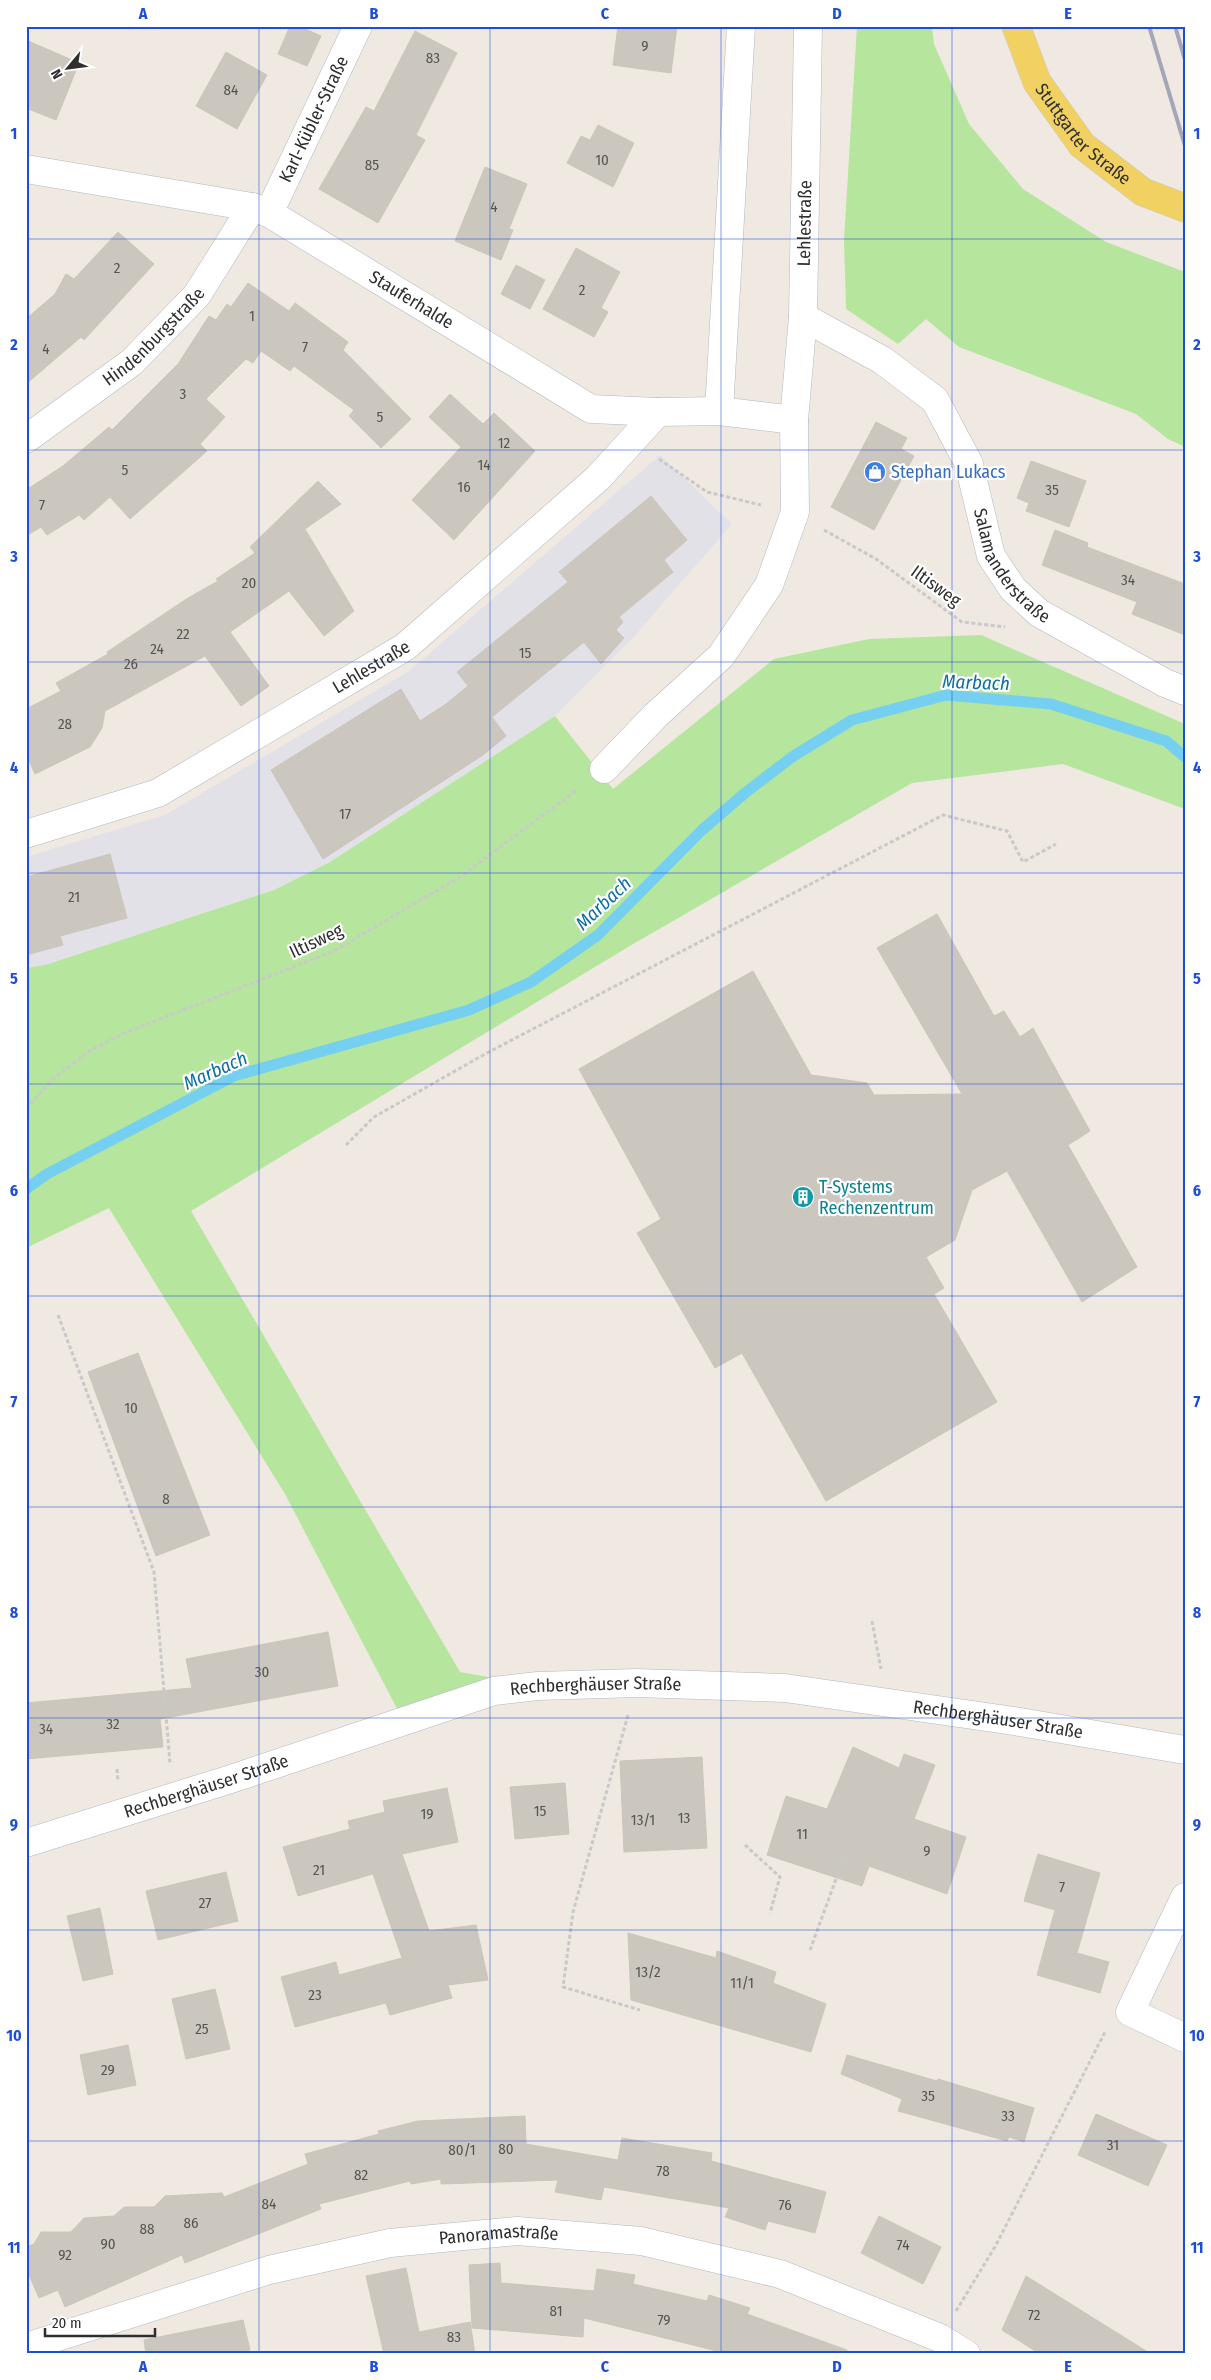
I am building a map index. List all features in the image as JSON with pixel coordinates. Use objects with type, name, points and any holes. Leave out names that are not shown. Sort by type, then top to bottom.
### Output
[{"type":"main road","name":"Stuttgarter Straße","points":[[1016,26],[1037,82],[1082,145],[1143,192],[1185,208]]},
{"type":"street","name":"Karl-Kübler-Straße","points":[[260,210],[358,26]]},
{"type":"street","points":[[719,411],[741,26]]},
{"type":"street","name":"Lehlestraße","points":[[604,769],[656,715],[721,656],[770,585],[795,512],[794,420],[803,317],[808,26]]},
{"type":"street","name":"Stauferhalde","points":[[26,169],[260,210],[591,409],[658,412],[719,411],[794,420]]},
{"type":"street","name":"Hindenburgstraße","points":[[26,439],[132,362],[197,295],[260,210]]},
{"type":"street","name":"Salamanderstraße","points":[[803,317],[882,360],[935,400],[969,464],[991,556],[1013,589],[1039,613],[1165,683],[1185,691]]},
{"type":"street","name":"Lehlestraße","points":[[26,834],[158,793],[405,647],[598,478],[658,412]]},
{"type":"street","name":"Rechberghäuser Straße","points":[[26,1843],[494,1691],[538,1686],[637,1683],[785,1688],[1014,1721],[1185,1750]]},
{"type":"street","points":[[1185,1898],[1130,2012],[1185,2038]]},
{"type":"street","name":"Panoramastraße","points":[[26,2347],[269,2270],[390,2243],[517,2231],[641,2240],[780,2274],[940,2338],[966,2354]]},
{"type":"path","name":"Iltisweg","points":[[632,441],[707,492],[795,512],[876,559],[962,622],[1010,627]]},
{"type":"path","name":"Iltisweg","points":[[26,1109],[53,1079],[88,1052],[122,1034],[334,951],[460,876],[604,769]]},
{"type":"path","points":[[346,1145],[374,1117],[485,1054],[943,815],[1007,831],[1023,862],[1056,844]]},
{"type":"path","points":[[58,1315],[154,1572],[172,1797]]},
{"type":"path","points":[[872,1621],[887,1703]]},
{"type":"path","points":[[637,1683],[573,1912],[563,1987],[640,2010]]},
{"type":"path","points":[[745,1845],[780,1877],[770,1913]]},
{"type":"path","points":[[810,1950],[846,1852]]},
{"type":"path","points":[[940,2338],[996,2245],[1110,2022],[1130,2012]]},
{"type":"shaded area","points":[[660,455],[732,524],[631,640],[555,716],[330,862],[274,890],[45,965],[26,968],[26,857],[165,815],[409,671]]},
{"type":"green space","points":[[857,26],[932,26],[934,44],[969,124],[1023,189],[1106,242],[1185,272],[1185,447],[1168,439],[1136,414],[959,347],[926,319],[898,344],[846,309],[844,240]]},
{"type":"green space","points":[[981,635],[1185,724],[1185,809],[1063,764],[912,783],[628,947],[191,1211],[460,1672],[538,1686],[403,1720],[285,1494],[109,1208],[26,1248],[26,968],[45,965],[274,890],[330,862],[555,716],[613,789],[774,659],[869,639]]},
{"type":"building","points":[[290,26],[299,26],[321,36],[307,66],[278,54]]},
{"type":"building","points":[[618,26],[677,26],[671,73],[613,65]]},
{"type":"building","points":[[415,31],[457,53],[416,135],[425,140],[378,223],[319,189],[366,107],[374,111]]},
{"type":"building","points":[[26,40],[79,63],[56,120],[26,108]]},
{"type":"building","points":[[226,52],[267,75],[237,129],[196,106]]},
{"type":"building","points":[[598,125],[634,143],[613,187],[567,163],[581,136],[590,140]]},
{"type":"building","points":[[485,167],[527,184],[509,229],[513,230],[501,260],[455,241]]},
{"type":"building","points":[[118,232],[154,264],[84,340],[81,337],[26,384],[26,319],[55,294],[66,274],[74,279]]},
{"type":"building","points":[[576,248],[620,272],[601,308],[608,312],[594,337],[543,309]]},
{"type":"building","points":[[516,265],[545,280],[530,309],[501,294]]},
{"type":"building","points":[[248,283],[289,311],[295,303],[348,342],[343,350],[411,419],[381,448],[349,416],[354,410],[294,366],[290,371],[261,351],[253,363],[246,359],[206,399],[225,417],[200,444],[207,451],[130,519],[110,497],[84,520],[79,515],[47,535],[41,527],[26,536],[26,490],[63,466],[109,427],[112,430],[178,364],[209,316],[216,320],[227,304],[231,307]]},
{"type":"building","points":[[450,394],[483,424],[494,413],[535,451],[454,540],[412,500],[461,447],[429,417]]},
{"type":"building","points":[[876,422],[907,438],[901,449],[914,456],[874,530],[831,507]]},
{"type":"building","points":[[1031,461],[1086,481],[1069,527],[1026,511],[1029,503],[1017,498]]},
{"type":"building","points":[[318,481],[341,504],[305,529],[354,611],[324,636],[289,591],[230,632],[269,686],[241,706],[205,656],[105,711],[102,728],[90,747],[35,774],[26,754],[26,709],[61,691],[56,683],[108,654],[107,652],[188,598],[218,581],[216,579],[255,553],[250,547]]},
{"type":"building","points":[[651,496],[687,540],[664,560],[673,572],[619,617],[623,622],[616,630],[624,638],[601,664],[584,642],[492,717],[506,736],[483,755],[323,859],[271,770],[401,689],[420,721],[446,704],[468,686],[457,672],[568,582],[559,572]]},
{"type":"building","points":[[1055,530],[1088,543],[1087,547],[1185,584],[1185,635],[1132,614],[1137,602],[1042,565]]},
{"type":"building","points":[[110,854],[127,918],[60,936],[63,945],[26,955],[26,877]]},
{"type":"building","name":"T-Systems Rechenzentrum","points":[[937,914],[994,1016],[1004,1011],[1020,1037],[1033,1028],[1090,1131],[1068,1145],[1137,1267],[1082,1302],[1007,1171],[972,1190],[955,1240],[926,1257],[944,1288],[934,1294],[997,1402],[826,1501],[742,1353],[715,1368],[637,1233],[661,1219],[579,1069],[753,971],[811,1075],[867,1083],[874,1095],[962,1094],[877,948]]},
{"type":"building","points":[[138,1353],[210,1535],[156,1556],[88,1372]]},
{"type":"building","points":[[328,1632],[338,1686],[160,1719],[163,1747],[26,1759],[26,1703],[192,1688],[186,1659]]},
{"type":"building","points":[[853,1747],[899,1768],[904,1754],[935,1765],[914,1819],[966,1837],[947,1894],[869,1866],[862,1886],[767,1855],[786,1796],[827,1809]]},
{"type":"building","points":[[702,1757],[707,1848],[624,1852],[620,1761]]},
{"type":"building","points":[[565,1783],[569,1834],[515,1839],[510,1787]]},
{"type":"building","points":[[447,1788],[458,1842],[402,1854],[429,1931],[476,1925],[488,1980],[448,1985],[452,1998],[390,2015],[386,2003],[295,2027],[281,1977],[336,1962],[339,1975],[402,1958],[373,1874],[298,1896],[283,1847],[350,1829],[348,1821],[385,1812],[383,1801]]},
{"type":"building","points":[[1038,1854],[1100,1873],[1077,1953],[1109,1962],[1100,1993],[1037,1975],[1055,1910],[1024,1901]]},
{"type":"building","points":[[226,1872],[238,1921],[158,1940],[146,1891]]},
{"type":"building","points":[[100,1908],[113,1974],[83,1981],[67,1916]]},
{"type":"building","points":[[628,1933],[716,1958],[717,1951],[776,1972],[773,1983],[826,2004],[811,2052],[631,2000]]},
{"type":"building","points":[[215,1989],[230,2049],[186,2059],[172,1999]]},
{"type":"building","points":[[128,2045],[136,2085],[88,2095],[80,2055]]},
{"type":"building","points":[[847,2055],[937,2081],[938,2079],[1034,2108],[1024,2142],[1009,2137],[1007,2141],[898,2111],[902,2099],[841,2074]]},
{"type":"building","points":[[1096,2114],[1167,2145],[1148,2186],[1078,2155]]},
{"type":"building","points":[[525,2116],[526,2144],[618,2160],[622,2138],[712,2153],[711,2161],[826,2192],[815,2233],[768,2221],[765,2230],[725,2217],[729,2208],[604,2187],[601,2200],[555,2192],[558,2180],[441,2184],[441,2179],[411,2184],[410,2181],[319,2204],[321,2209],[185,2263],[182,2255],[65,2307],[58,2290],[39,2298],[26,2268],[26,2247],[34,2244],[41,2232],[71,2232],[84,2218],[114,2216],[124,2207],[154,2207],[165,2196],[222,2193],[224,2197],[308,2164],[305,2154],[379,2134],[378,2131],[418,2121]]},
{"type":"building","points":[[879,2216],[941,2247],[923,2284],[861,2253]]},
{"type":"building","points":[[500,2263],[501,2283],[594,2291],[597,2269],[635,2275],[633,2284],[707,2301],[709,2295],[750,2308],[747,2314],[847,2350],[847,2354],[729,2354],[584,2318],[583,2337],[472,2328],[469,2265]]},
{"type":"building","points":[[406,2268],[419,2332],[470,2322],[475,2354],[384,2354],[366,2276]]},
{"type":"building","points":[[1026,2276],[1151,2354],[1040,2354],[1002,2330]]},
{"type":"building","points":[[243,2320],[250,2350],[229,2354],[146,2354],[144,2340]]},
{"type":"waterway","name":"Marbach","points":[[26,1189],[47,1174],[234,1076],[469,1010],[531,982],[598,935],[702,830],[745,793],[792,757],[852,720],[946,695],[1051,704],[1166,741],[1185,757]]},
{"type":"railway","points":[[1149,26],[1185,146]]},
{"type":"railway","points":[[1175,26],[1185,60]]},
{"type":"place","name":"Stephan Lukacs","points":[[875,472]]},
{"type":"place","name":"T-Systems Rechenzentrum","points":[[803,1197]]}]
